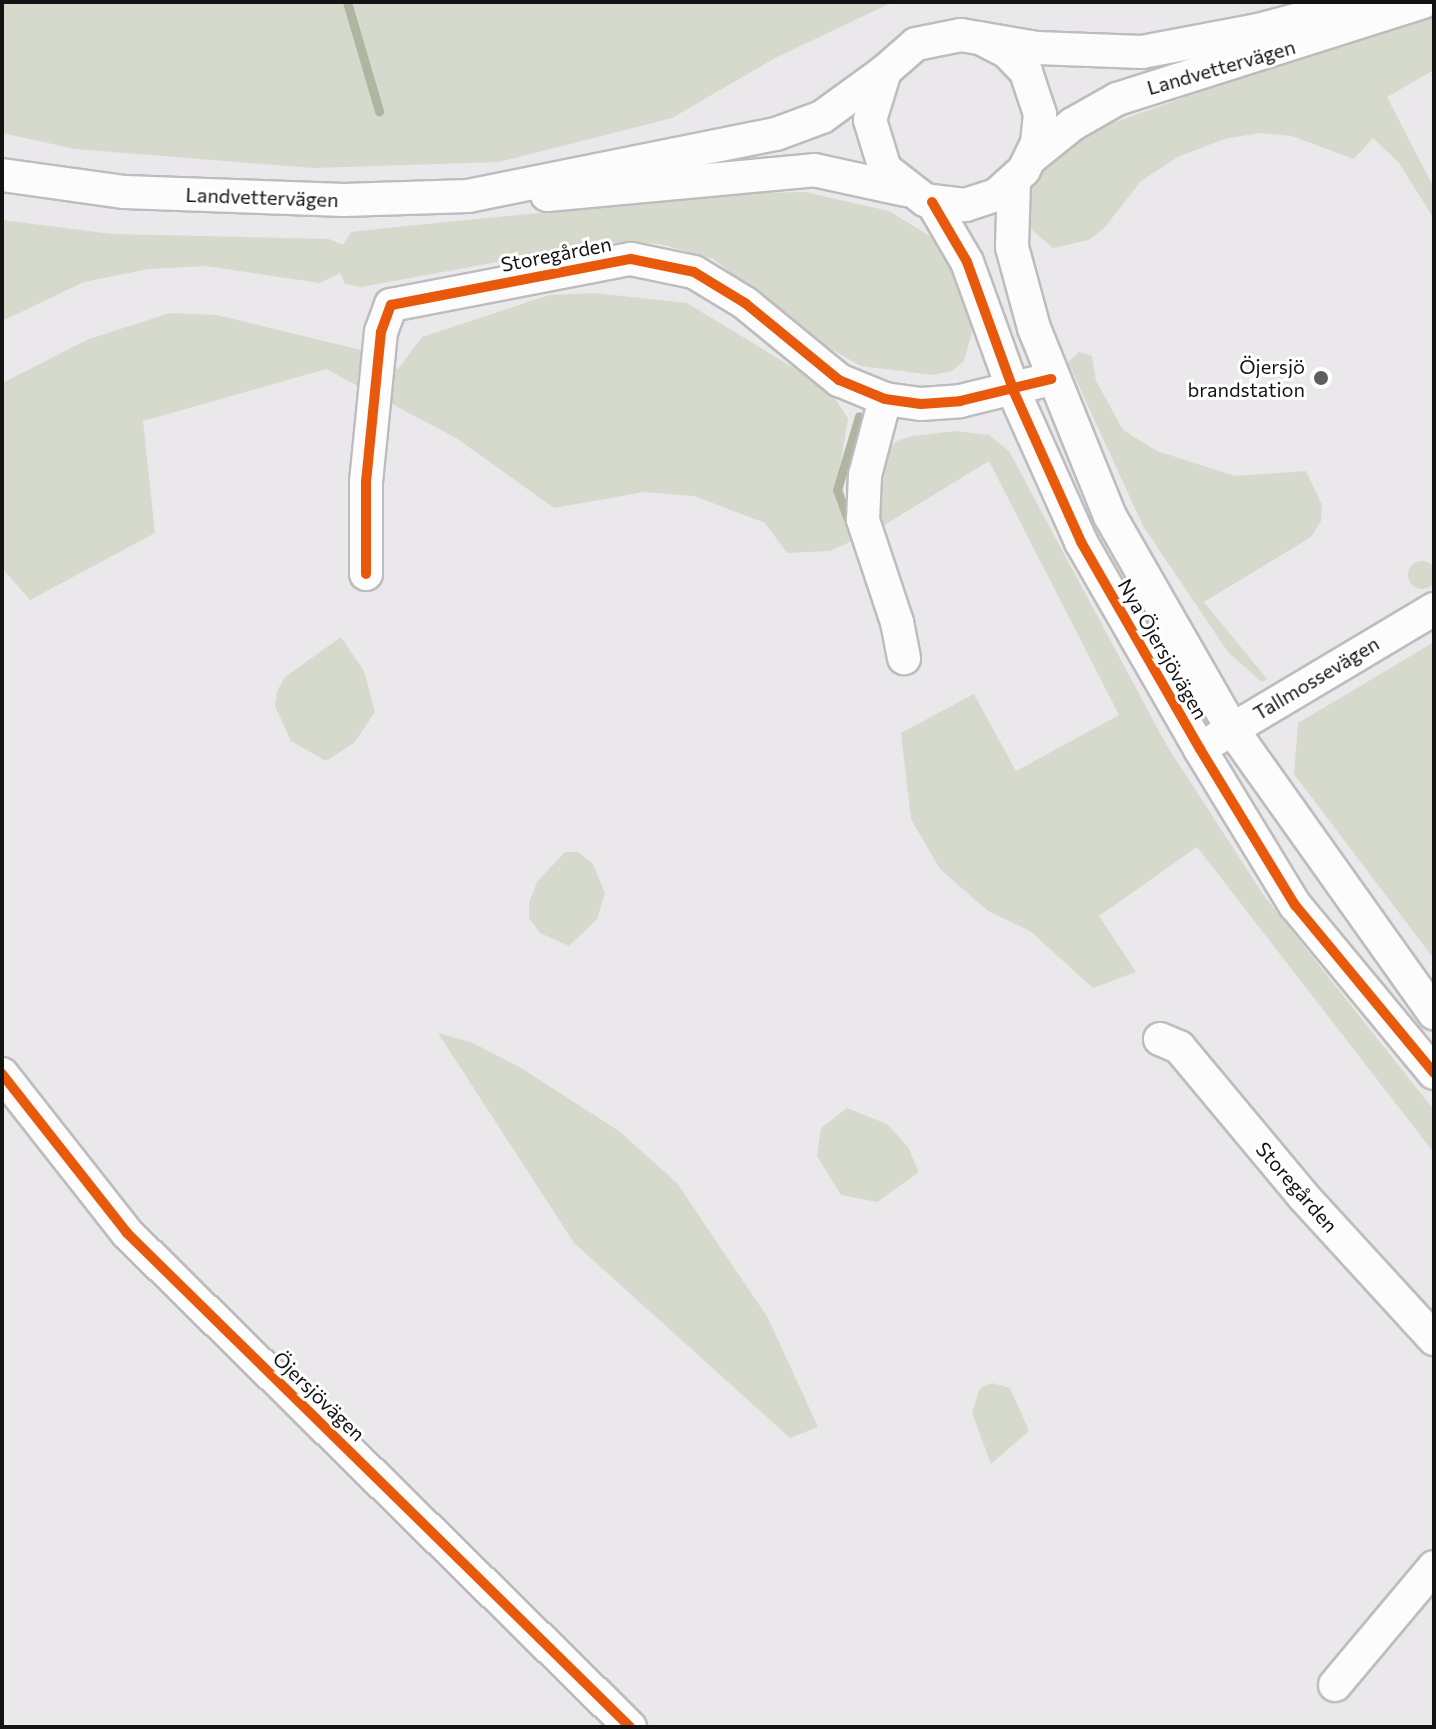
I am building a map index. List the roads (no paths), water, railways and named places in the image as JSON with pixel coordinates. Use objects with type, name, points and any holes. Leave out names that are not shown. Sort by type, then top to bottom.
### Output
[{"type":"street","name":"Landvettervägen","points":[[523,189],[547,176],[776,134],[822,117],[924,41],[951,35],[1065,50],[1142,52],[1258,30],[1364,2]]},
{"type":"street","name":"Landvettervägen","points":[[2,175],[125,192],[344,200],[523,189],[551,196],[814,170],[920,197],[975,203],[1023,169],[1073,124],[1117,99],[1423,2]]},
{"type":"street","points":[[980,38],[1006,51],[1033,85],[1040,114],[1023,169]]},
{"type":"street","points":[[885,71],[870,110],[872,141],[885,169],[920,197]]},
{"type":"street","name":"Nya Öjersjövägen","points":[[1023,169],[1012,247],[1051,379],[1110,516],[1232,729],[1381,944],[1434,1013]]},
{"type":"street","name":"Nya Öjersjövägen","points":[[920,197],[967,262],[1014,392],[1081,542],[1200,749],[1295,905],[1434,1073]]},
{"type":"street","name":"Storegården","points":[[366,574],[366,482],[381,332],[391,305],[576,266],[631,259],[694,272],[745,303],[839,380],[885,399],[921,404],[1014,392],[1051,379]]},
{"type":"street","points":[[885,399],[865,475],[863,520],[897,622],[904,658]]},
{"type":"street","name":"Tallmossevägen","points":[[1200,749],[1434,609]]},
{"type":"street","name":"Storegården","points":[[1160,1039],[1179,1047],[1304,1197],[1434,1339]]},
{"type":"street","name":"Öjersjövägen","points":[[2,1074],[127,1233],[630,1727]]},
{"type":"street","points":[[1335,1685],[1434,1567]]},
{"type":"waterway","points":[[347,2],[379,111]]},
{"type":"waterway","points":[[850,525],[837,490],[859,416]]},
{"type":"place","name":"Öjersjö brandstation","points":[[1321,378]]}]
